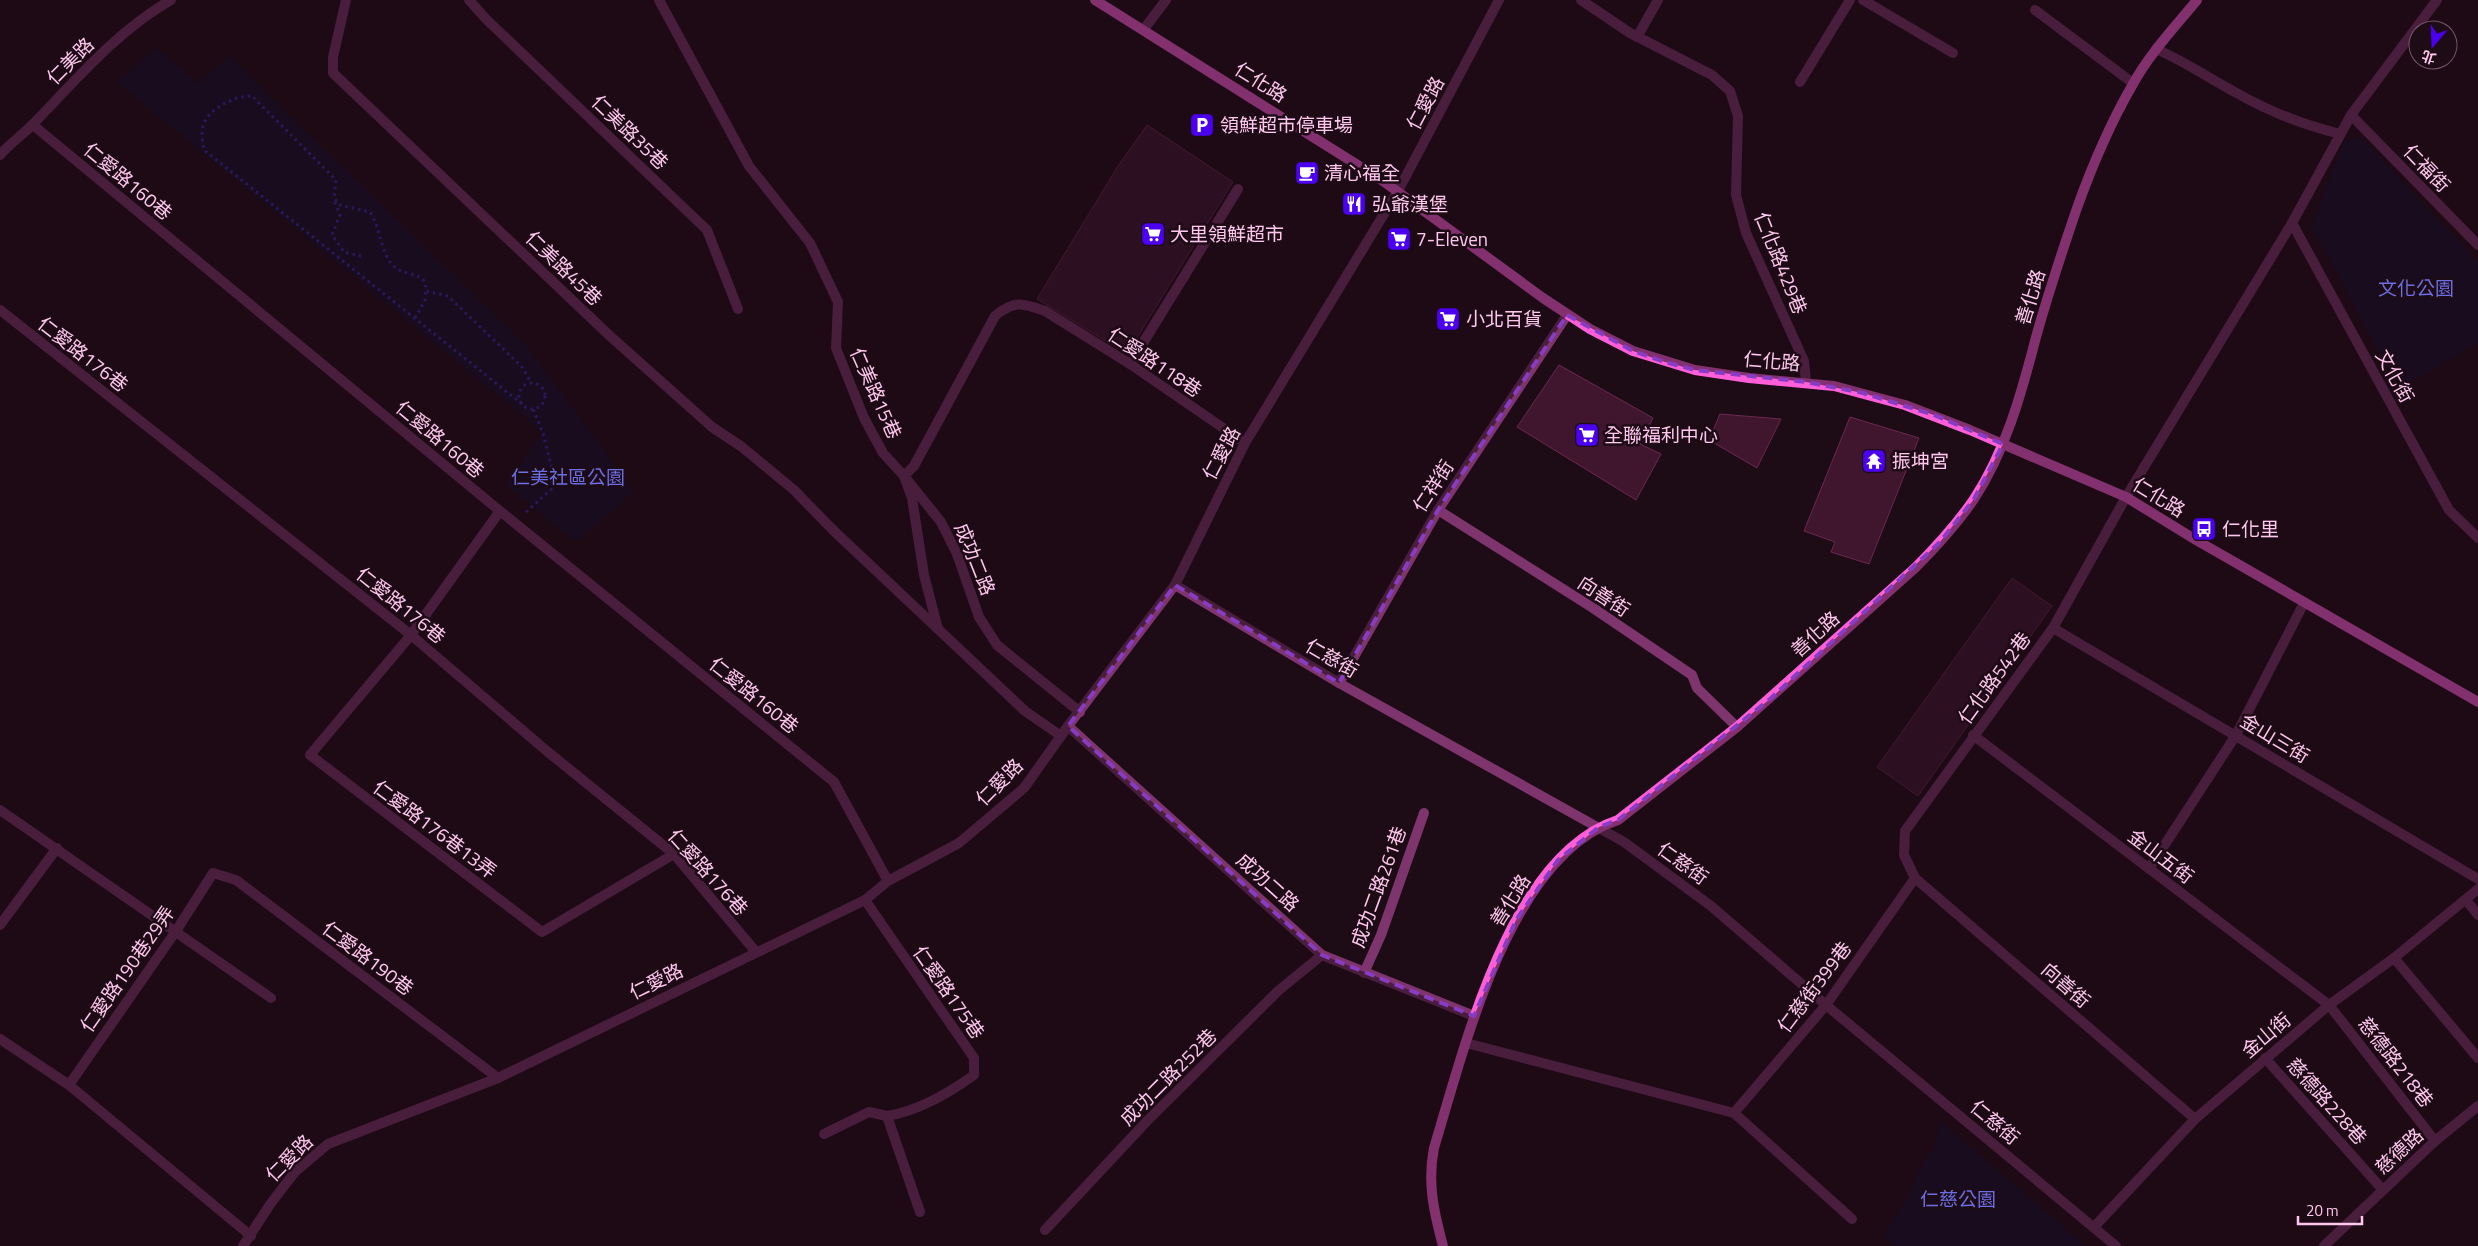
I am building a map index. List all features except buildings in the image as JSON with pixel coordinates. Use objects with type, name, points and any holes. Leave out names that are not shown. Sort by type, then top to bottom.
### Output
[{"type":"main road","name":"仁化路","points":[[1095,0],[1144,29],[1398,191],[1490,261],[1568,314],[1633,351],[1695,370],[1749,378],[1834,386],[1905,405],[2003,444],[2126,497],[2304,603],[2478,702]]},
{"type":"main road","name":"善化路","points":[[1442,1246],[1431,1198],[1430,1170],[1434,1148],[1474,1016],[1501,948],[1533,894],[1558,860],[1599,826],[1618,820],[1737,727],[1940,542],[1974,499],[2003,444],[2026,379],[2051,289],[2078,205],[2133,84],[2156,49],[2198,0]]},
{"type":"street","name":"仁美路","points":[[1,152],[33,125],[95,59],[134,26],[171,0]]},
{"type":"street","name":"仁美路45巷","points":[[346,0],[333,58],[332,73],[610,336],[712,427],[742,447],[794,490],[833,530],[938,629]]},
{"type":"street","name":"仁美路35巷","points":[[469,0],[486,19],[706,230],[738,309]]},
{"type":"street","name":"仁美路15巷","points":[[659,0],[749,166],[810,244],[838,302],[836,348],[864,418],[883,453],[904,476],[912,498],[924,575],[938,629]]},
{"type":"street","points":[[1144,29],[1166,0]]},
{"type":"street","name":"仁愛路","points":[[243,1246],[271,1203],[295,1172],[328,1144],[498,1078],[865,900],[888,881],[959,843],[1024,788],[1068,726],[1175,585],[1245,443],[1398,191],[1499,0]]},
{"type":"street","name":"仁化路429巷","points":[[1581,0],[1637,36],[1712,75],[1730,91],[1738,116],[1736,195],[1746,233],[1804,361],[1806,382]]},
{"type":"street","points":[[1637,36],[1658,0]]},
{"type":"street","points":[[1800,82],[1850,0]]},
{"type":"street","points":[[1863,0],[1952,53]]},
{"type":"street","points":[[2126,497],[2292,223],[2351,114],[2437,0]]},
{"type":"street","points":[[2035,10],[2133,84]]},
{"type":"street","points":[[2156,49],[2183,61],[2234,92],[2312,127],[2340,134]]},
{"type":"street","name":"仁福街","points":[[2351,114],[2478,245]]},
{"type":"street","name":"仁愛路160巷","points":[[33,125],[500,511],[834,782],[888,881]]},
{"type":"street","points":[[1130,364],[1238,189]]},
{"type":"street","name":"文化街","points":[[2292,223],[2449,510],[2478,538]]},
{"type":"street","name":"仁愛路118巷","points":[[904,476],[914,466],[995,316],[1007,307],[1022,303],[1045,311],[1130,364],[1245,443]]},
{"type":"street","name":"仁愛路176巷","points":[[0,310],[411,634],[548,752],[674,854],[756,952]]},
{"type":"street","name":"仁祥街","points":[[1339,683],[1438,510],[1568,314]]},
{"type":"street","name":"成功二路","points":[[904,476],[941,522],[957,554],[980,618],[997,645],[1080,712]]},
{"type":"street","name":"仁化路542巷","points":[[1915,878],[1904,854],[1905,831],[2052,628],[2126,497]]},
{"type":"street","name":"向善街","points":[[1438,510],[1593,608],[1692,675],[1697,688],[1737,727]]},
{"type":"street","points":[[411,634],[500,511]]},
{"type":"street","name":"仁慈街","points":[[1175,585],[1339,683],[1599,826],[1624,842],[1711,906],[1826,1005],[2116,1246]]},
{"type":"street","points":[[2149,869],[2236,735],[2304,603]]},
{"type":"street","name":"金山三街","points":[[2052,628],[2478,879]]},
{"type":"street","points":[[938,629],[1025,711],[1061,736]]},
{"type":"street","name":"仁愛路176巷13弄","points":[[411,634],[310,755],[542,932],[674,854]]},
{"type":"street","name":"成功二路","points":[[1068,726],[1322,955],[1474,1016]]},
{"type":"street","name":"金山五街","points":[[1973,736],[2329,1005]]},
{"type":"street","points":[[0,810],[271,998]]},
{"type":"street","name":"成功二路261巷","points":[[1364,973],[1380,935],[1424,813]]},
{"type":"street","points":[[0,925],[57,848]]},
{"type":"street","name":"仁愛路190巷29弄","points":[[68,1084],[176,931],[213,872]]},
{"type":"street","name":"仁愛路190巷","points":[[213,872],[236,880],[498,1078]]},
{"type":"street","name":"向善街","points":[[1915,878],[2195,1119]]},
{"type":"street","name":"仁慈街399巷","points":[[1734,1113],[1826,1005],[1915,878]]},
{"type":"street","name":"金山街","points":[[2094,1227],[2195,1119],[2329,1005],[2394,958],[2478,889]]},
{"type":"street","name":"仁愛路175巷","points":[[824,1134],[869,1112],[887,1116],[906,1113],[961,1084],[974,1074],[974,1058],[865,900]]},
{"type":"street","points":[[2466,900],[2478,915]]},
{"type":"street","name":"成功二路252巷","points":[[1045,1230],[1148,1120],[1278,991],[1322,955]]},
{"type":"street","points":[[2394,958],[2478,1058]]},
{"type":"street","name":"慈德路218巷","points":[[2329,1005],[2435,1141]]},
{"type":"street","points":[[0,1038],[68,1084],[251,1236]]},
{"type":"street","points":[[1466,1043],[1734,1113],[1852,1219]]},
{"type":"street","name":"慈德路228巷","points":[[2265,1058],[2383,1190]]},
{"type":"street","name":"慈德路","points":[[2324,1246],[2435,1141],[2478,1106]]},
{"type":"street","points":[[887,1116],[920,1212]]},
{"type":"path","points":[[361,256],[344,252],[332,235],[340,214],[334,198],[336,180],[252,96],[243,96],[209,114],[203,126],[204,150],[522,404],[533,409],[543,432],[556,485],[515,523]]},
{"type":"path","points":[[334,198],[340,205],[370,212],[376,221],[388,259],[396,268],[422,277],[426,283],[426,291],[448,296],[523,368],[531,383],[542,388],[545,397],[542,404],[533,409]]},
{"type":"path","points":[[337,256],[344,252]]},
{"type":"path","points":[[415,318],[425,301],[426,283]]},
{"type":"path","points":[[522,404],[519,396],[520,391],[526,384],[531,383]]},
{"type":"highlighted area","points":[[1567,315],[1633,351],[1665,362],[1695,370],[1806,382],[1863,393],[1934,415],[2003,444],[1974,499],[1940,542],[1770,699],[1618,820],[1599,827],[1558,860],[1516,920],[1474,1016],[1322,955],[1068,726],[1175,585],[1339,683],[1438,510]]},
{"type":"green space","name":"仁美社區公園","points":[[158,48],[198,84],[229,56],[528,348],[634,491],[576,542],[506,485],[543,432],[117,82]]},
{"type":"green space","name":"文化公園","points":[[2361,138],[2478,263],[2478,343],[2399,389],[2312,226],[2344,141]]},
{"type":"green space","name":"仁慈公園","points":[[1940,1121],[2085,1246],[1896,1246],[1883,1235],[1910,1194],[1917,1174],[1934,1148]]},
{"type":"place","name":"領鮮超市停車場","points":[[1202,125]]},
{"type":"place","name":"清心福全","points":[[1307,173]]},
{"type":"place","name":"弘爺漢堡","points":[[1354,204]]},
{"type":"place","name":"大里領鮮超市","points":[[1153,234]]},
{"type":"place","name":"7-Eleven","points":[[1399,239]]},
{"type":"place","name":"小北百貨","points":[[1448,319]]},
{"type":"place","name":"全聯福利中心","points":[[1587,435]]},
{"type":"place","name":"振坤宮","points":[[1874,461]]},
{"type":"place","name":"仁化里","points":[[2204,529]]}]
